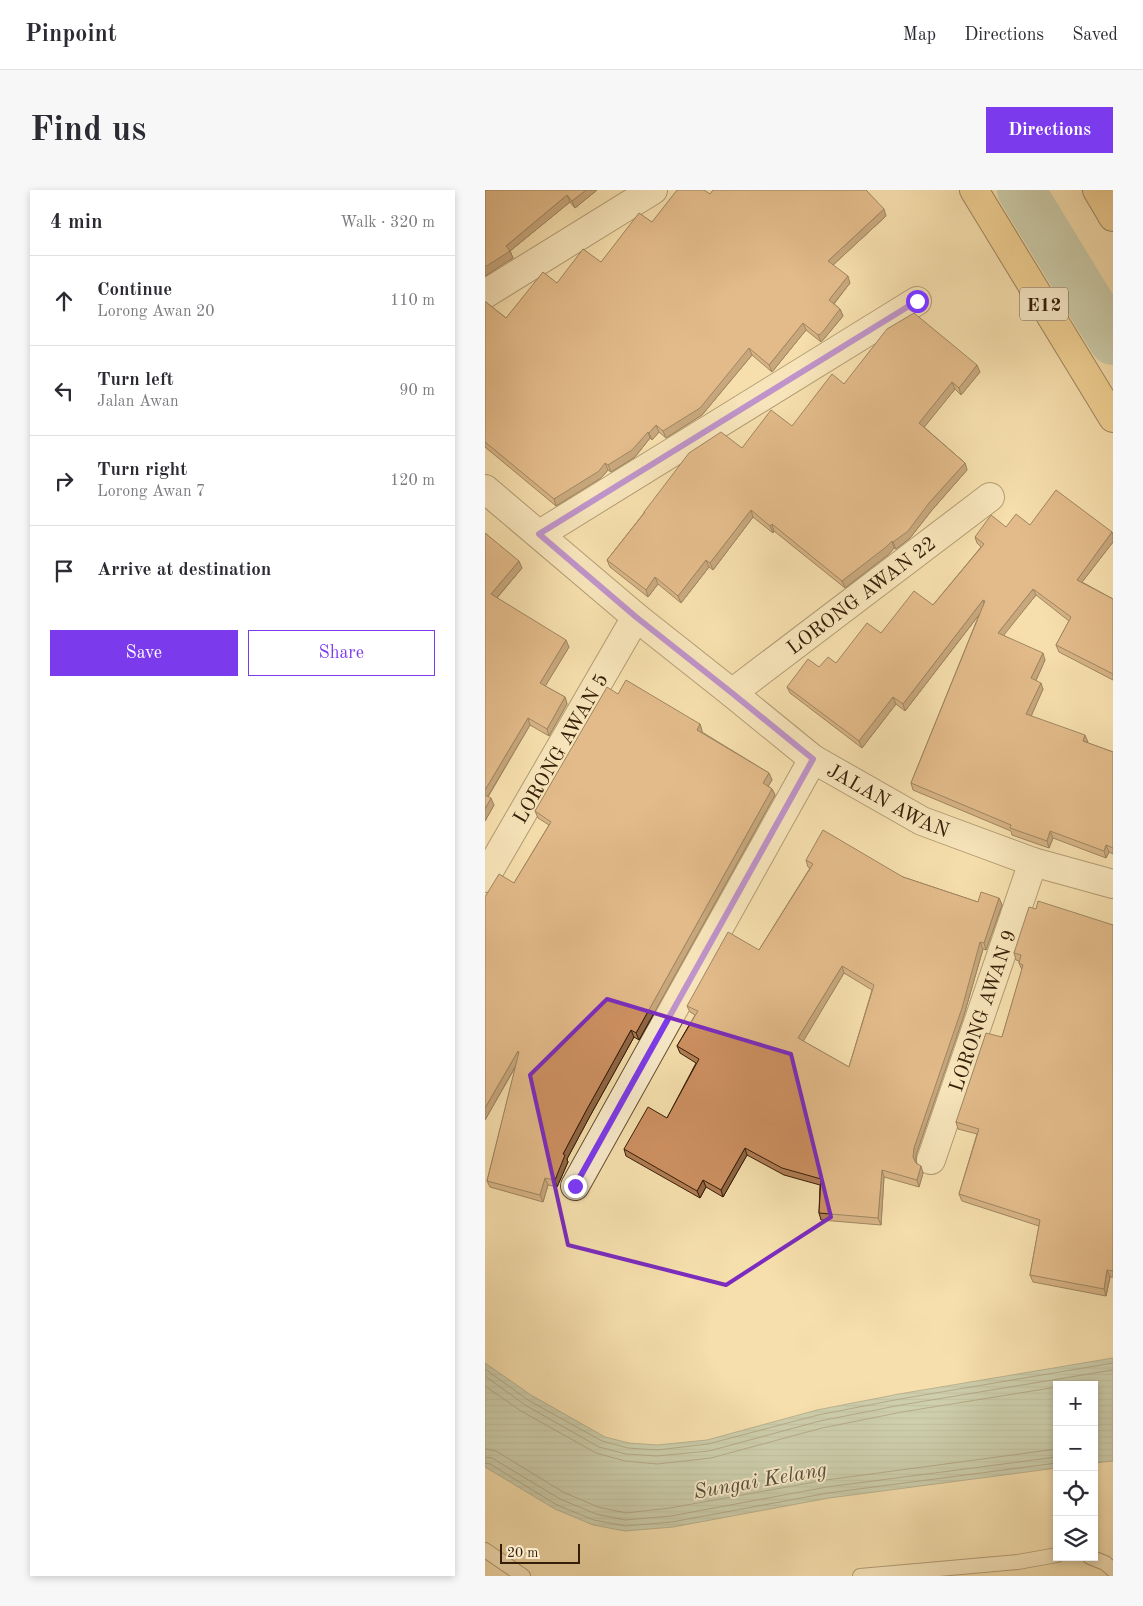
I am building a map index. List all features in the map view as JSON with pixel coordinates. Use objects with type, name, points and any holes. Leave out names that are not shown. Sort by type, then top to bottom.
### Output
[{"type":"highway","name":"E12","points":[[974,190],[1113,418]]},
{"type":"highway","points":[[1097,190],[1113,217]]},
{"type":"street","points":[[485,294],[653,190]]},
{"type":"street","points":[[539,534],[917,301]]},
{"type":"street","name":"JALAN AWAN","points":[[485,489],[636,617],[813,759],[922,821],[1033,862],[1113,884]]},
{"type":"street","name":"LORONG AWAN 22","points":[[732,693],[990,497]]},
{"type":"street","name":"LORONG AWAN 5","points":[[485,878],[636,617]]},
{"type":"street","points":[[575,1186],[813,759]]},
{"type":"street","name":"LORONG AWAN 9","points":[[931,1160],[1033,862]]},
{"type":"lane","points":[[485,1550],[523,1576]]},
{"type":"lane","points":[[860,1576],[1018,1562],[1053,1556]]},
{"type":"lane","points":[[1098,1560],[1113,1570]]},
{"type":"highlighted area","points":[[607,999],[791,1054],[831,1217],[726,1285],[568,1245],[530,1075]]},
{"type":"water","name":"Sungai Kelang","points":[[1113,1358],[1113,1461],[1098,1463],[1098,1381],[1053,1381],[1053,1469],[829,1498],[673,1527],[625,1531],[593,1525],[555,1509],[485,1467],[485,1363],[531,1395],[605,1437],[629,1443],[657,1445],[707,1440],[817,1410],[899,1394]]},
{"type":"building","points":[[485,190],[586,190],[572,201],[567,195],[506,246],[510,251],[485,267]]},
{"type":"building","points":[[677,190],[704,190],[710,194],[713,190],[866,190],[884,209],[828,261],[848,276],[829,300],[840,309],[821,334],[818,335],[803,323],[769,365],[749,348],[700,408],[663,431],[656,425],[632,450],[608,465],[605,463],[599,471],[554,499],[485,442],[485,302],[506,318],[543,272],[557,283],[583,249],[601,262],[639,213],[652,222]]},
{"type":"building","points":[[914,313],[977,365],[959,388],[952,382],[919,423],[965,463],[929,503],[908,531],[892,541],[842,581],[772,524],[770,526],[751,510],[710,563],[706,560],[678,596],[655,577],[646,590],[607,560],[689,453],[721,432],[742,448],[771,410],[792,426],[832,374],[844,384],[887,329]]},
{"type":"building","points":[[1056,490],[1112,532],[1077,580],[1113,599],[1113,674],[1056,645],[1071,617],[1033,589],[998,633],[1043,653],[1031,678],[1041,683],[1026,714],[1085,735],[1083,741],[1113,752],[1113,848],[1106,845],[1104,851],[1050,831],[1047,841],[1010,828],[1011,825],[911,783],[985,601],[983,600],[903,704],[893,697],[859,741],[787,687],[808,659],[819,667],[828,657],[836,663],[867,623],[881,633],[914,591],[933,605],[984,544],[975,537],[991,515],[1006,527],[1016,514],[1030,525]]},
{"type":"building","points":[[485,533],[519,561],[491,594],[566,640],[540,683],[565,697],[547,729],[528,718],[485,790]]},
{"type":"building","points":[[626,680],[700,724],[697,730],[769,773],[763,783],[772,789],[636,1033],[631,1030],[587,1109],[563,1154],[565,1155],[555,1180],[545,1178],[540,1195],[487,1181],[519,1052],[485,1108],[485,897],[499,874],[514,883],[551,822],[535,811],[607,687],[618,694]]},
{"type":"building","points":[[485,795],[491,798],[485,809]]},
{"type":"building","points":[[823,830],[903,877],[978,902],[981,892],[999,898],[984,943],[980,942],[962,1008],[914,1148],[913,1157],[916,1163],[921,1166],[917,1180],[882,1170],[878,1218],[819,1213],[821,1179],[782,1168],[745,1148],[721,1190],[703,1180],[697,1191],[624,1149],[648,1107],[667,1118],[699,1059],[677,1046],[698,1011],[687,1006],[728,932],[759,950],[813,864],[806,860]],"holes":[[[842,966],[874,985],[849,1067],[798,1038]]]},
{"type":"building","points":[[1038,901],[1113,925],[1113,1271],[1107,1270],[1104,1289],[1030,1275],[1040,1220],[959,1194],[979,1129],[956,1122],[986,1033],[1002,1037],[1023,965],[1019,963],[1021,955],[1014,953],[1029,907],[1036,909]]},
{"type":"waterway","points":[[1021,190],[1113,341]]},
{"type":"route","points":[[575,1186],[813,759],[636,617],[539,534],[917,301]]}]
